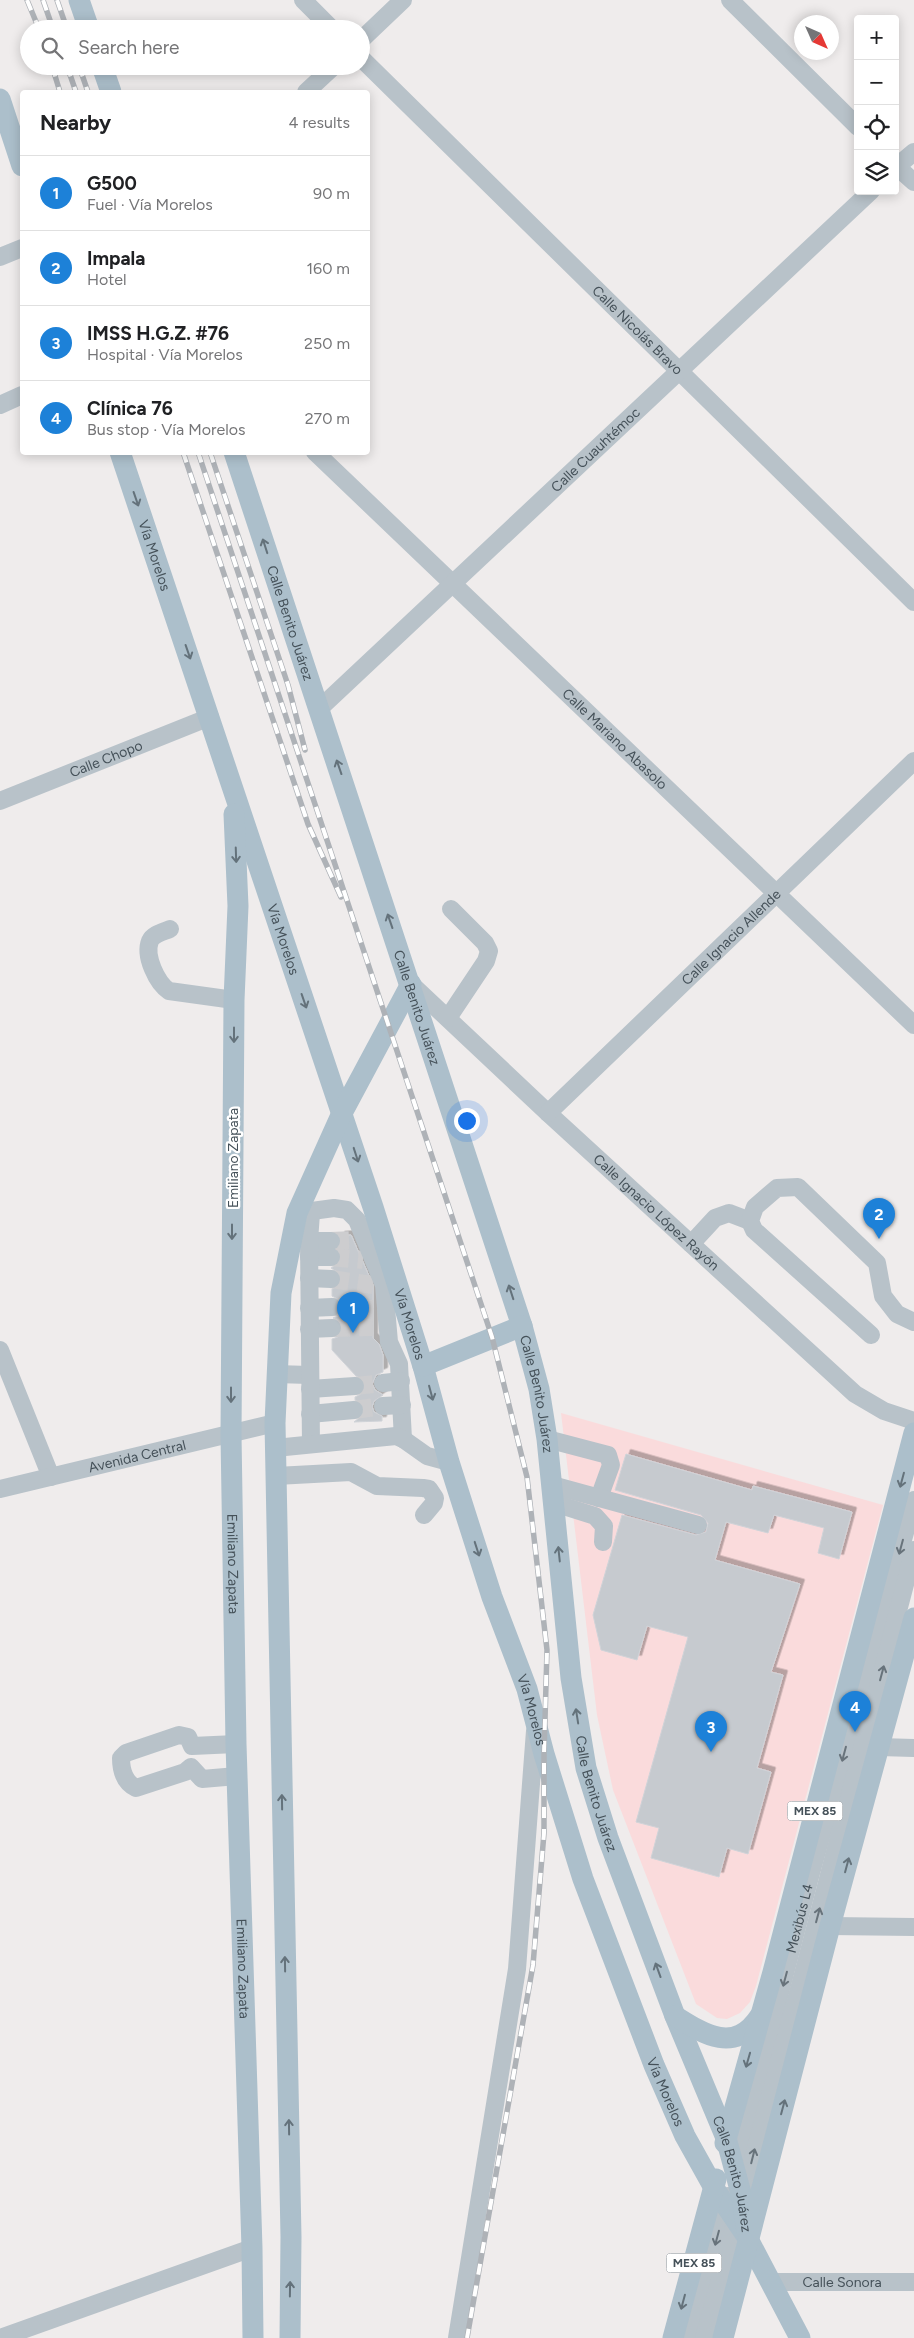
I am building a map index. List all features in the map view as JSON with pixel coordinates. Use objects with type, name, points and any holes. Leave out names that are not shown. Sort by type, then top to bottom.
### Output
[{"type":"main road","points":[[79,0],[86,20]]},
{"type":"main road","points":[[105,75],[110,90]]},
{"type":"main road","points":[[1,104],[20,160]]},
{"type":"main road","name":"Vía Morelos","points":[[121,455],[342,1113],[365,1236],[423,1366],[449,1462],[492,1597],[527,1689],[535,1723],[583,1879],[654,2065],[685,2136],[714,2188],[735,2208]]},
{"type":"main road","name":"Calle Benito Juárez","points":[[235,455],[411,984],[522,1326],[539,1389],[547,1439],[571,1678],[586,1768],[608,1838],[675,2016],[726,2138],[735,2166],[735,2208],[748,2239],[800,2338]]},
{"type":"main road","name":"Emiliano Zapata","points":[[233,788],[238,906],[234,1000],[231,1435],[236,1744],[252,2248],[253,2338]]},
{"type":"main road","points":[[290,2338],[291,2238],[275,1448],[276,1374],[281,1293],[304,1213],[342,1113],[411,984]]},
{"type":"main road","points":[[423,1366],[522,1326]]},
{"type":"main road","name":"MEX 85","points":[[673,2338],[761,2014],[914,1432]]},
{"type":"main road","name":"MEX 85","points":[[723,2338],[830,1926],[914,1618]]},
{"type":"main road","points":[[675,2016],[708,2035],[728,2038],[748,2030],[761,2014]]},
{"type":"street","points":[[302,0],[323,20]]},
{"type":"street","points":[[370,31],[403,0]]},
{"type":"street","points":[[730,0],[854,123]]},
{"type":"street","name":"Calle Nicolás Bravo","points":[[370,67],[914,602]]},
{"type":"street","points":[[308,90],[324,75]]},
{"type":"street","points":[[899,164],[914,152]]},
{"type":"street","points":[[899,170],[914,182]]},
{"type":"street","name":"Calle Cuauhtémoc","points":[[319,709],[866,195]]},
{"type":"street","points":[[0,257],[20,249]]},
{"type":"street","points":[[0,405],[20,396]]},
{"type":"street","name":"Calle Mariano Abasolo","points":[[318,455],[914,1025]]},
{"type":"street","name":"Calle Chopo","points":[[0,801],[210,717]]},
{"type":"street","name":"Calle Ignacio Allende","points":[[548,1113],[914,760]]},
{"type":"street","points":[[448,1018],[486,961],[489,951],[485,943],[451,908]]},
{"type":"street","points":[[170,929],[150,940],[148,949],[155,976],[162,986],[169,991],[234,1000]]},
{"type":"street","name":"Calle Ignacio López Rayón","points":[[411,984],[548,1113],[855,1394],[884,1411],[914,1421]]},
{"type":"street","points":[[871,1334],[754,1230],[750,1221],[755,1207],[777,1188],[798,1187],[877,1263],[884,1296],[897,1314],[914,1322]]},
{"type":"street","points":[[311,1444],[309,1278],[304,1213],[334,1208],[347,1210],[357,1220],[365,1236],[367,1258],[378,1285],[379,1318],[389,1342],[397,1355],[401,1378],[403,1439]]},
{"type":"street","points":[[691,1244],[715,1218],[729,1213],[750,1221]]},
{"type":"street","points":[[308,1249],[331,1249]]},
{"type":"street","points":[[309,1278],[331,1279]]},
{"type":"street","points":[[309,1308],[332,1307]]},
{"type":"street","points":[[309,1329],[332,1328]]},
{"type":"street","points":[[0,1350],[51,1478]]},
{"type":"street","points":[[383,1383],[401,1378],[423,1366]]},
{"type":"street","points":[[276,1374],[310,1382],[355,1386]]},
{"type":"street","points":[[382,1406],[402,1405]]},
{"type":"street","points":[[310,1414],[354,1410]]},
{"type":"street","name":"Avenida Central","points":[[0,1489],[275,1423]]},
{"type":"street","points":[[275,1448],[396,1436],[427,1456],[449,1462]]},
{"type":"street","points":[[547,1439],[608,1455],[611,1465],[600,1498]]},
{"type":"street","points":[[276,1476],[351,1472],[377,1486],[429,1489],[435,1498],[434,1503],[424,1515]]},
{"type":"street","points":[[553,1494],[600,1498],[698,1525]]},
{"type":"street","points":[[553,1494],[595,1516],[604,1526],[604,1542]]},
{"type":"street","name":"Mexibús L4","points":[[735,2166],[811,1873],[914,1500]]},
{"type":"street","name":"Mexibús L4","points":[[704,2338],[735,2208],[914,1550]]},
{"type":"street","points":[[457,2338],[517,1969],[535,1723]]},
{"type":"street","points":[[179,1735],[188,1737],[192,1746],[194,1762],[191,1767],[185,1772],[136,1788],[126,1781],[121,1758],[126,1753],[179,1735]]},
{"type":"street","points":[[192,1746],[236,1744]]},
{"type":"street","points":[[879,1748],[914,1748]]},
{"type":"street","points":[[191,1767],[202,1779],[237,1776]]},
{"type":"street","points":[[830,1926],[914,1927]]},
{"type":"street","name":"Mexibús L4","points":[[690,2338],[735,2208]]},
{"type":"street","points":[[0,2338],[252,2248]]},
{"type":"street","name":"Calle Sonora","points":[[771,2282],[914,2282]]},
{"type":"shaded area","points":[[561,1413],[883,1505],[756,1986],[750,2002],[740,2013],[727,2019],[717,2018],[696,2004],[613,1790],[597,1715]]},
{"type":"building","points":[[351,1235],[373,1285],[373,1338],[379,1344],[383,1355],[383,1372],[376,1375],[372,1384],[375,1390],[383,1395],[374,1401],[372,1407],[374,1412],[382,1416],[382,1421],[354,1422],[364,1414],[363,1404],[355,1400],[355,1397],[361,1394],[366,1385],[364,1380],[356,1376],[332,1350],[332,1339],[338,1337],[343,1328],[341,1322],[333,1318],[338,1316],[343,1307],[341,1301],[332,1296],[332,1289],[340,1285],[342,1279],[340,1274],[331,1268],[340,1262],[342,1257],[338,1249],[342,1241],[340,1236]]},
{"type":"building","points":[[626,1454],[752,1490],[753,1486],[852,1512],[839,1559],[818,1553],[824,1528],[774,1515],[768,1533],[726,1522],[715,1560],[800,1584],[771,1672],[783,1675],[757,1768],[771,1772],[748,1854],[727,1848],[719,1877],[651,1858],[659,1828],[636,1822],[688,1637],[647,1626],[637,1660],[601,1650],[593,1615],[622,1515],[696,1535],[706,1532],[708,1523],[701,1515],[615,1490]]},
{"type":"tunnel","points":[[331,1241],[354,1240]]},
{"type":"tunnel","points":[[331,1257],[363,1260]]},
{"type":"tunnel","points":[[331,1279],[373,1285]]},
{"type":"tunnel","points":[[332,1307],[373,1309]]},
{"type":"tunnel","points":[[332,1328],[373,1327]]},
{"type":"tunnel","points":[[355,1386],[383,1383]]},
{"type":"tunnel","points":[[354,1410],[383,1406]]},
{"type":"railway","points":[[27,0],[35,20]]},
{"type":"railway","points":[[43,0],[50,20]]},
{"type":"railway","points":[[57,0],[64,20]]},
{"type":"railway","points":[[55,75],[59,90]]},
{"type":"railway","points":[[70,75],[75,90]]},
{"type":"railway","points":[[82,75],[87,90]]},
{"type":"railway","points":[[184,455],[308,824],[341,897]]},
{"type":"railway","points":[[199,455],[492,1337],[527,1477],[547,1650],[544,1833],[533,1965],[467,2338]]},
{"type":"railway","points":[[211,455],[288,685],[305,750]]},
{"type":"place","name":"Impala","points":[[879,1239]]},
{"type":"place","name":"G500","points":[[353,1333]]},
{"type":"place","name":"Clínica 76","points":[[855,1732]]},
{"type":"place","name":"IMSS H.G.Z. #76","points":[[711,1752]]}]
